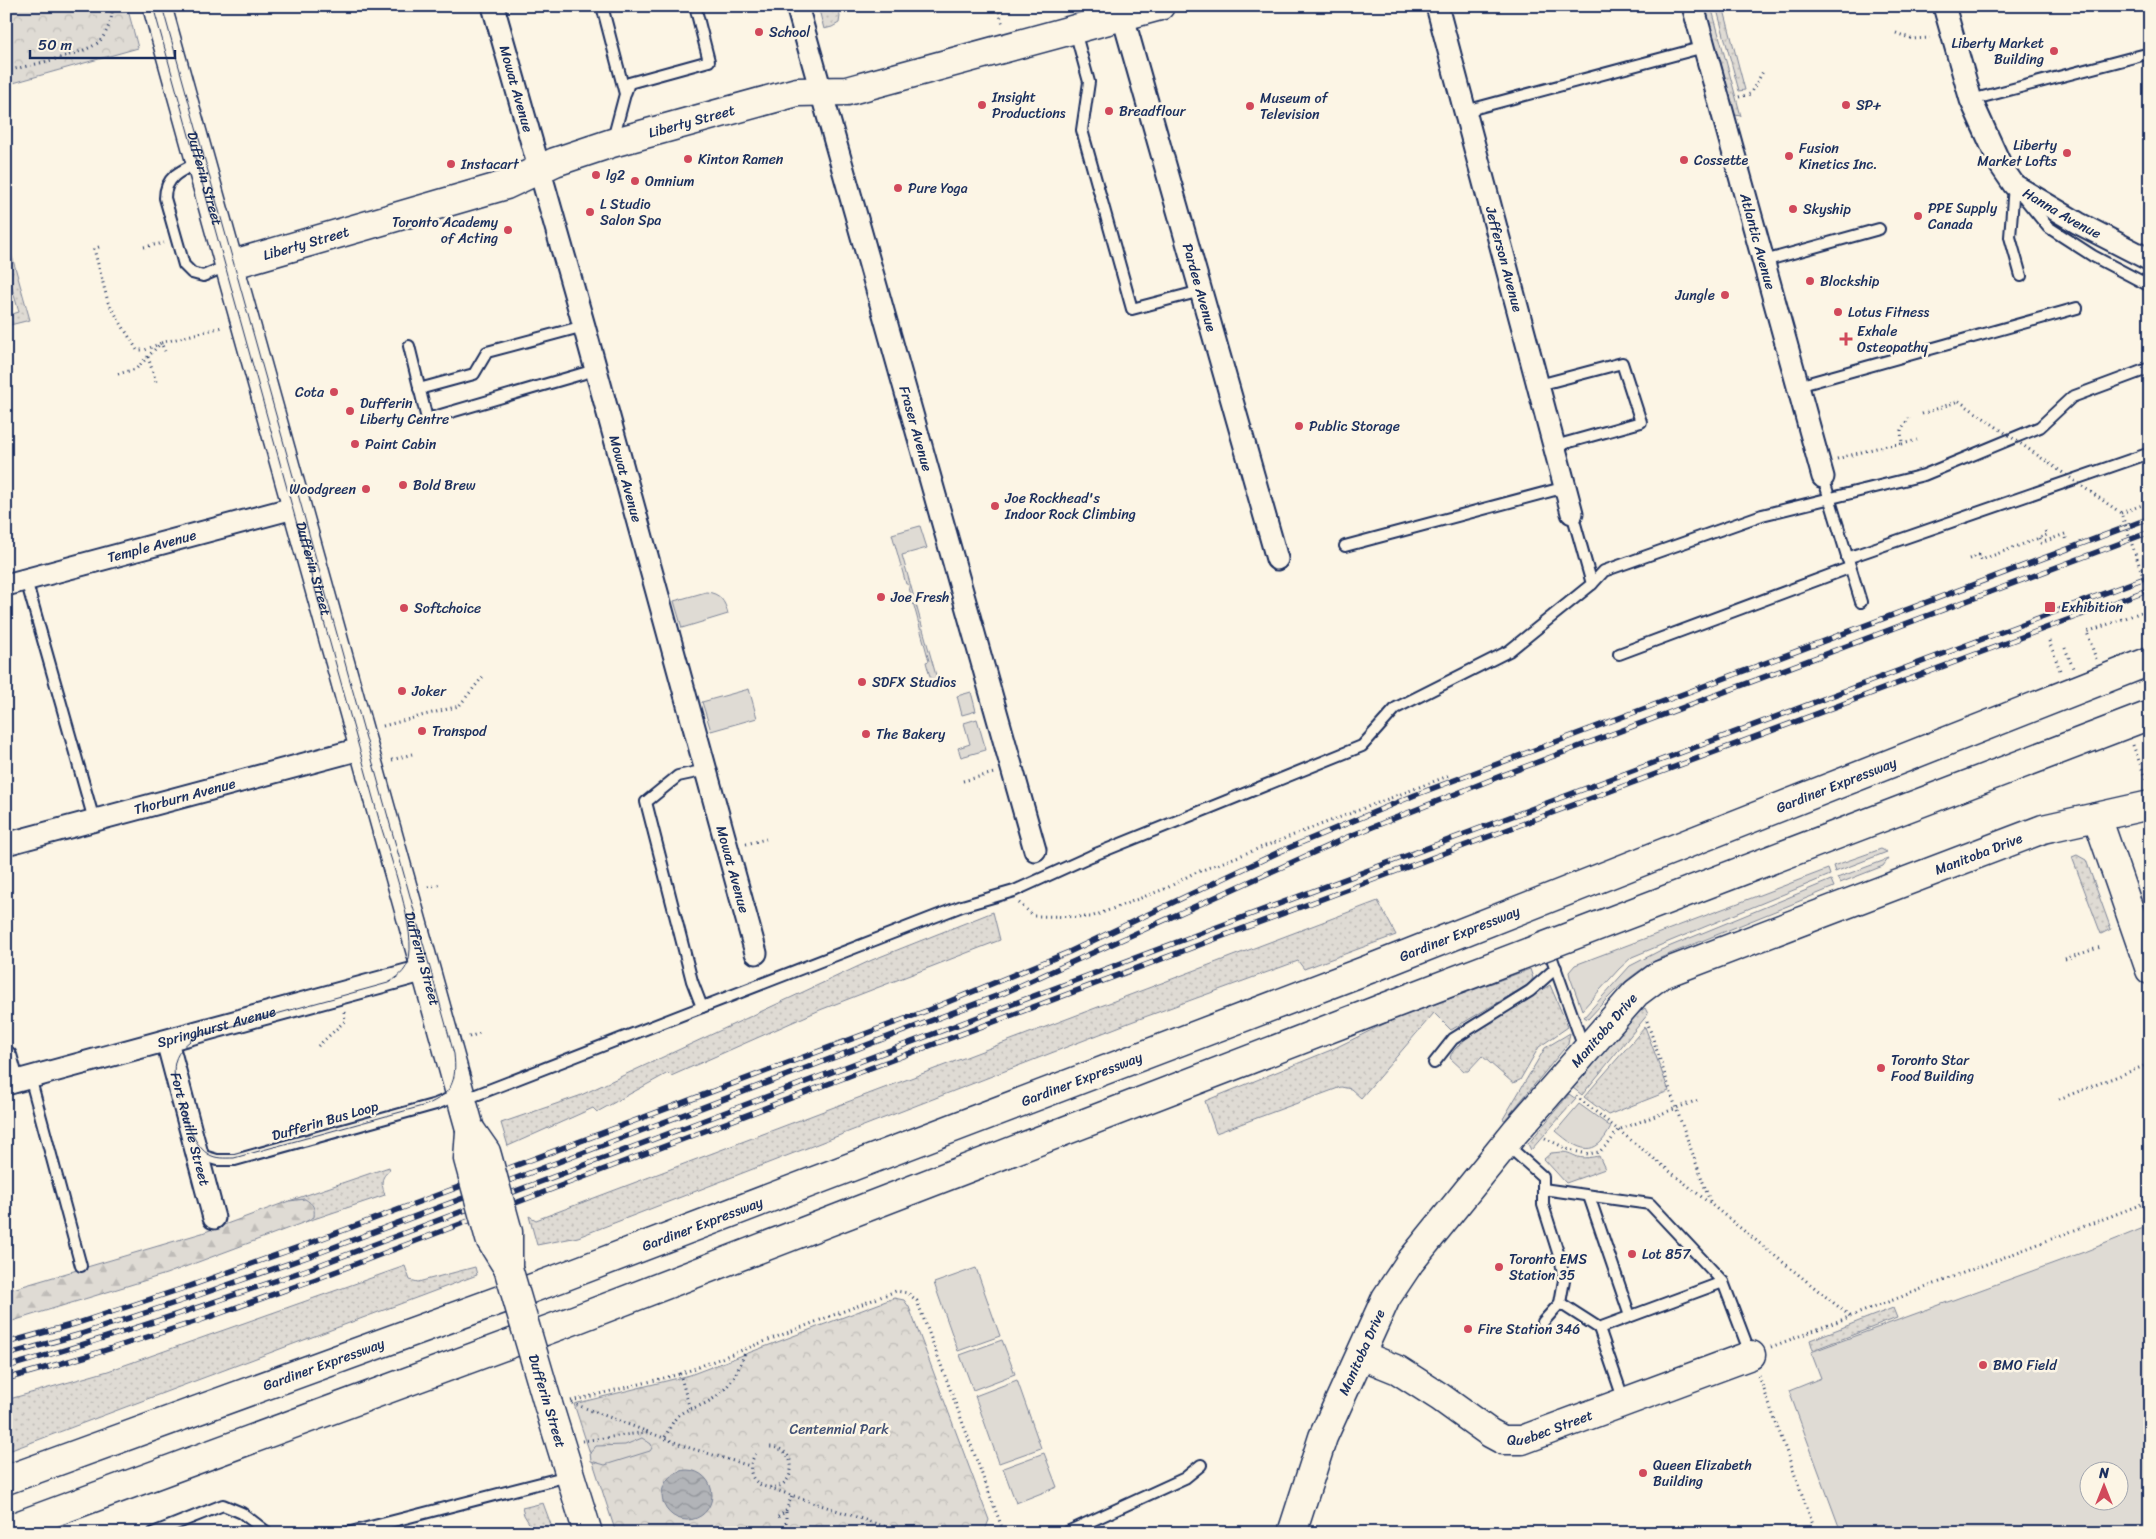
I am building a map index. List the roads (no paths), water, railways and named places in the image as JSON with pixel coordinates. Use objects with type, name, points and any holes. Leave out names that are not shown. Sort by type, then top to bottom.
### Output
[{"type":"main road","name":"Liberty Street","points":[[230,265],[506,186],[538,170],[612,143],[797,92],[847,91],[1160,6]]},
{"type":"main road","name":"Dufferin Street","points":[[145,7],[201,162],[461,1098],[470,1129],[486,1152],[508,1232],[508,1268],[588,1533]]},
{"type":"main road","name":"Gardiner Expressway","points":[[6,1480],[562,1277],[1372,968],[2150,661]]},
{"type":"main road","points":[[6,1530],[586,1315],[2150,715]]},
{"type":"main road","name":"Manitoba Drive","points":[[1292,1533],[1323,1437],[1386,1298],[1410,1262],[1506,1143],[1585,1049],[1636,993],[1660,975],[2043,829],[2150,805]]},
{"type":"main road","points":[[2097,817],[2150,970]]},
{"type":"main road","name":"Quebec Street","points":[[1361,1355],[1398,1370],[1503,1440],[1522,1440],[1751,1355]]},
{"type":"street","name":"Mowat Avenue","points":[[493,6],[538,170],[584,326],[756,952]]},
{"type":"street","name":"Fraser Avenue","points":[[797,6],[1035,850]]},
{"type":"street","name":"Jefferson Avenue","points":[[1437,6],[1572,513]]},
{"type":"street","name":"Atlantic Avenue","points":[[1693,6],[1798,386],[1828,468]]},
{"type":"street","name":"Hanna Avenue","points":[[1944,6],[1971,100],[2001,166],[2014,185],[2078,223],[2150,260]]},
{"type":"street","name":"Pardee Avenue","points":[[1123,17],[1276,559]]},
{"type":"street","name":"Temple Avenue","points":[[16,583],[297,507]]},
{"type":"street","name":"Thorburn Avenue","points":[[6,844],[364,748]]},
{"type":"street","name":"Springhurst Avenue","points":[[17,1081],[425,970]]},
{"type":"street","name":"Fort Rouille Street","points":[[167,1041],[214,1218]]},
{"type":"street","points":[[6,1057],[17,1081]]},
{"type":"lane","points":[[602,6],[625,94]]},
{"type":"lane","points":[[612,143],[629,83],[709,61],[695,6]]},
{"type":"lane","points":[[1075,29],[1089,82],[1082,130],[1132,309],[1200,291]]},
{"type":"lane","points":[[1465,111],[1704,47]]},
{"type":"lane","points":[[1971,100],[2150,53]]},
{"type":"lane","points":[[201,162],[179,171],[172,177],[165,188],[165,198],[184,265],[192,273],[203,276],[230,265]]},
{"type":"lane","points":[[2014,185],[2010,237],[2020,276]]},
{"type":"lane","points":[[2014,185],[2048,227],[2093,256],[2150,286]]},
{"type":"lane","points":[[1764,261],[1879,229]]},
{"type":"lane","points":[[1798,386],[2077,308]]},
{"type":"lane","points":[[419,389],[474,374],[487,352],[584,326]]},
{"type":"lane","points":[[409,346],[427,419],[596,370]]},
{"type":"lane","points":[[1539,385],[1622,363],[1641,422],[1555,446]]},
{"type":"lane","name":"Dufferin Bus Loop","points":[[197,1154],[217,1160],[235,1160],[461,1098],[962,906],[1014,891],[1091,856],[1362,746],[1396,708],[1509,651],[1592,584],[1604,571],[1762,515],[1933,472],[2040,427],[2072,397],[2150,368]]},
{"type":"lane","points":[[1619,654],[1848,563],[2150,453]]},
{"type":"lane","points":[[1828,468],[1829,498],[1861,602]]},
{"type":"lane","points":[[1345,546],[1566,487]]},
{"type":"lane","points":[[1572,513],[1592,584]]},
{"type":"lane","points":[[16,583],[94,820]]},
{"type":"lane","points":[[702,1007],[692,980],[646,802],[678,776],[706,770]]},
{"type":"lane","points":[[1549,950],[1585,1049]]},
{"type":"lane","points":[[1434,1063],[1453,1039],[1530,991],[1556,968]]},
{"type":"lane","points":[[17,1081],[81,1266]]},
{"type":"lane","points":[[1506,1143],[1543,1177],[1543,1205],[1561,1262],[1564,1280],[1560,1303],[1543,1322]]},
{"type":"lane","points":[[1543,1189],[1650,1204],[1723,1282],[1751,1355]]},
{"type":"lane","points":[[1589,1196],[1630,1316]]},
{"type":"lane","points":[[1599,1328],[1723,1282]]},
{"type":"lane","points":[[1560,1303],[1599,1328],[1625,1402]]},
{"type":"lane","points":[[1065,1533],[1185,1478],[1201,1465]]},
{"type":"lane","points":[[347,1533],[570,1476]]},
{"type":"lane","points":[[153,1533],[223,1505],[242,1513],[268,1533]]},
{"type":"water","points":[[687,1470],[697,1472],[705,1477],[710,1485],[712,1495],[710,1505],[705,1513],[697,1518],[687,1520],[677,1518],[669,1513],[664,1505],[662,1495],[664,1485],[669,1477],[677,1472]]},
{"type":"tram line","points":[[153,6],[401,893],[409,933],[410,949],[407,966],[388,983],[197,1036],[181,1050],[175,1062],[175,1084],[182,1112],[188,1126],[201,1148],[208,1154],[223,1158],[234,1158],[426,1105],[442,1096],[451,1086],[455,1072],[455,1063],[162,6]]},
{"type":"tram line","points":[[2150,654],[2150,660]]},
{"type":"railway","points":[[6,1343],[78,1323],[190,1286],[307,1244],[926,1011],[1069,952],[1279,852],[1415,795],[2150,518]]},
{"type":"railway","points":[[6,1355],[81,1334],[313,1255],[1004,993],[1350,836],[1503,775],[2150,532]]},
{"type":"railway","points":[[6,1367],[157,1321],[306,1270],[2150,576]]},
{"type":"railway","points":[[6,1379],[201,1320],[316,1279],[849,1076],[2150,589]]},
{"type":"place","name":"School","points":[[759,32]]},
{"type":"place","name":"Liberty Market Building","points":[[2054,51]]},
{"type":"place","name":"Insight Productions","points":[[982,105]]},
{"type":"place","name":"SP+","points":[[1846,105]]},
{"type":"place","name":"Museum of Television","points":[[1250,106]]},
{"type":"place","name":"Breadflour","points":[[1109,111]]},
{"type":"place","name":"Liberty Market Lofts","points":[[2067,153]]},
{"type":"place","name":"Fusion Kinetics Inc.","points":[[1789,156]]},
{"type":"place","name":"Kinton Ramen","points":[[688,159]]},
{"type":"place","name":"Cossette","points":[[1684,160]]},
{"type":"place","name":"Instacart","points":[[451,164]]},
{"type":"place","name":"lg2","points":[[596,175]]},
{"type":"place","name":"Omnium","points":[[635,181]]},
{"type":"place","name":"Pure Yoga","points":[[898,188]]},
{"type":"place","name":"Skyship","points":[[1793,209]]},
{"type":"place","name":"L Studio Salon Spa","points":[[590,212]]},
{"type":"place","name":"PPE Supply Canada","points":[[1918,216]]},
{"type":"place","name":"Toronto Academy of Acting","points":[[508,230]]},
{"type":"place","name":"Blockship","points":[[1810,281]]},
{"type":"place","name":"Jungle","points":[[1725,295]]},
{"type":"place","name":"Lotus Fitness","points":[[1838,312]]},
{"type":"place","name":"Exhale Osteopathy","points":[[1846,339]]},
{"type":"place","name":"Cota","points":[[334,392]]},
{"type":"place","name":"Dufferin Liberty Centre","points":[[350,411]]},
{"type":"place","name":"Public Storage","points":[[1299,426]]},
{"type":"place","name":"Paint Cabin","points":[[355,444]]},
{"type":"place","name":"Bold Brew","points":[[403,485]]},
{"type":"place","name":"Woodgreen","points":[[366,489]]},
{"type":"place","name":"Joe Rockhead's Indoor Rock Climbing","points":[[995,506]]},
{"type":"place","name":"Joe Fresh","points":[[881,597]]},
{"type":"place","name":"Exhibition","points":[[2050,607]]},
{"type":"place","name":"Softchoice","points":[[404,608]]},
{"type":"place","name":"SDFX Studios","points":[[862,682]]},
{"type":"place","name":"Joker","points":[[402,691]]},
{"type":"place","name":"Transpod","points":[[422,731]]},
{"type":"place","name":"The Bakery","points":[[866,734]]},
{"type":"place","name":"Toronto Star Food Building","points":[[1881,1068]]},
{"type":"place","name":"Lot 857","points":[[1632,1254]]},
{"type":"place","name":"Toronto EMS Station 35","points":[[1499,1267]]},
{"type":"place","name":"Fire Station 346","points":[[1468,1329]]},
{"type":"place","name":"BMO Field","points":[[1983,1365]]},
{"type":"place","name":"Queen Elizabeth Building","points":[[1643,1473]]},
{"type":"park label","name":"Centennial Park","points":[[839,1429]]}]
